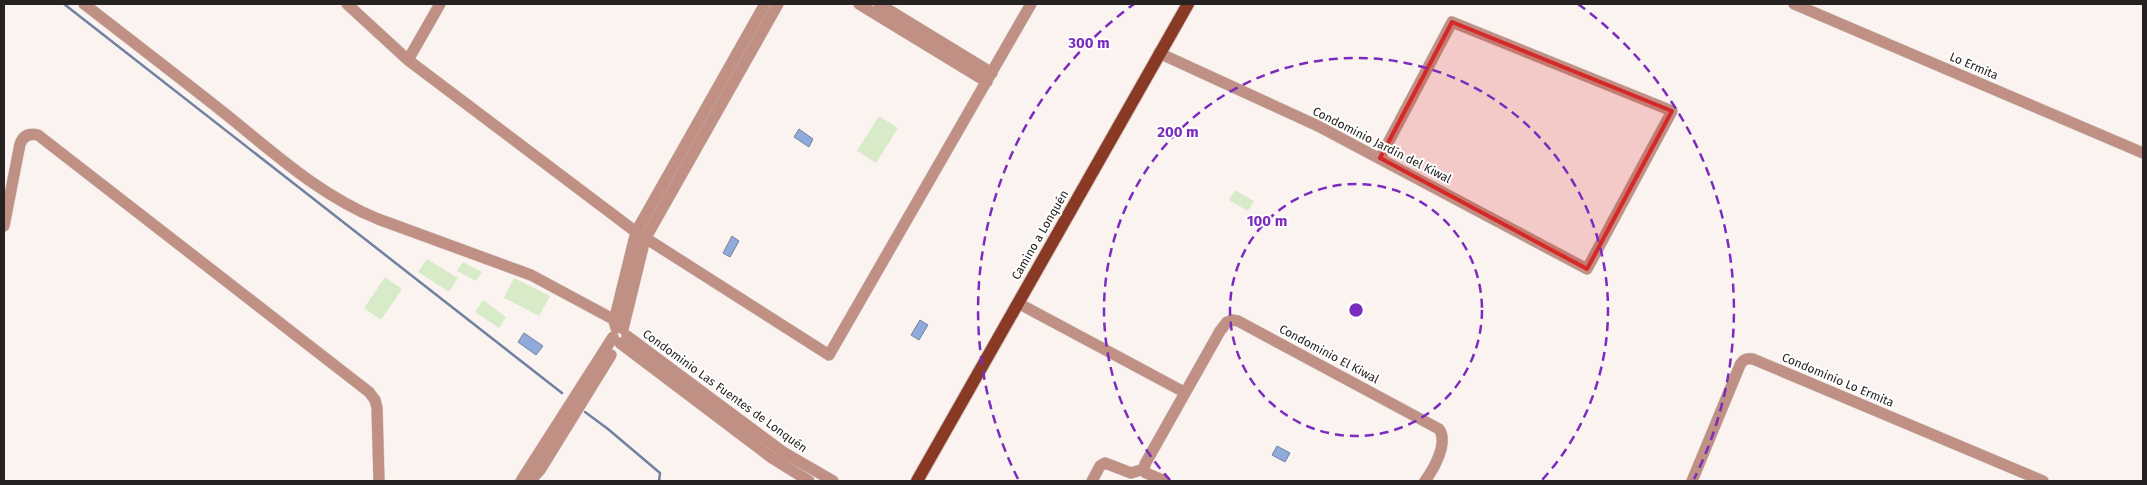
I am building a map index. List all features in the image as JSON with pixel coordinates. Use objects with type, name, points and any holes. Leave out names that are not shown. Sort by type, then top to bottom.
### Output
[{"type":"main road","name":"Camino a Lonquén","points":[[917,481],[1188,4]]},
{"type":"street","points":[[84,4],[287,164],[336,199],[354,210],[531,275],[619,333]]},
{"type":"street","points":[[347,4],[408,60],[640,235],[829,354],[1031,4]]},
{"type":"street","points":[[408,60],[440,4]]},
{"type":"street","points":[[530,481],[540,470],[619,333],[640,235],[765,4]]},
{"type":"street","points":[[640,235],[778,4]]},
{"type":"street","points":[[859,4],[989,78]]},
{"type":"street","points":[[879,4],[989,78]]},
{"type":"street","name":"Lo Ermita","points":[[1794,4],[2143,153]]},
{"type":"street","name":"Condominio Jardín del Kiwal","points":[[1159,53],[1318,126],[1587,269],[1672,111],[1452,22],[1380,158]]},
{"type":"street","points":[[4,226],[22,140],[29,135],[38,135],[369,392],[375,400],[377,408],[379,481]]},
{"type":"street","points":[[1018,303],[1184,392]]},
{"type":"street","name":"Condominio El Kiwal","points":[[1144,469],[1184,392],[1223,326],[1229,320],[1238,321],[1439,429],[1442,435],[1439,457],[1425,481]]},
{"type":"street","points":[[520,481],[619,333]]},
{"type":"street","name":"Condominio Las Fuentes de Lonquén","points":[[619,333],[772,458],[809,481]]},
{"type":"street","name":"Condominio Las Fuentes de Lonquén","points":[[619,333],[783,452],[833,481]]},
{"type":"street","name":"Condominio Lo Ermita","points":[[1692,481],[1740,365],[1748,358],[2043,481]]},
{"type":"street","points":[[1092,481],[1100,466],[1105,463],[1132,473],[1144,469],[1164,481]]},
{"type":"highlighted area","points":[[1452,22],[1672,111],[1587,269],[1380,158]]},
{"type":"green space","points":[[879,116],[898,128],[876,163],[857,151]]},
{"type":"green space","points":[[1235,190],[1254,201],[1248,211],[1229,200]]},
{"type":"green space","points":[[427,259],[458,278],[449,292],[418,272]]},
{"type":"green space","points":[[463,262],[482,272],[476,281],[457,271]]},
{"type":"green space","points":[[385,277],[402,289],[381,320],[364,308]]},
{"type":"green space","points":[[514,278],[550,296],[539,316],[504,298]]},
{"type":"green space","points":[[483,300],[506,317],[499,328],[475,312]]},
{"type":"water","points":[[799,129],[813,139],[809,147],[794,137]]},
{"type":"water","points":[[732,236],[739,241],[730,257],[723,253]]},
{"type":"water","points":[[920,320],[928,325],[919,340],[911,335]]},
{"type":"water","points":[[524,333],[543,346],[536,355],[518,342]]},
{"type":"water","points":[[1277,446],[1290,453],[1285,462],[1272,455]]},
{"type":"waterway","points":[[64,4],[562,393]]},
{"type":"waterway","points":[[585,412],[660,473],[659,481]]}]
